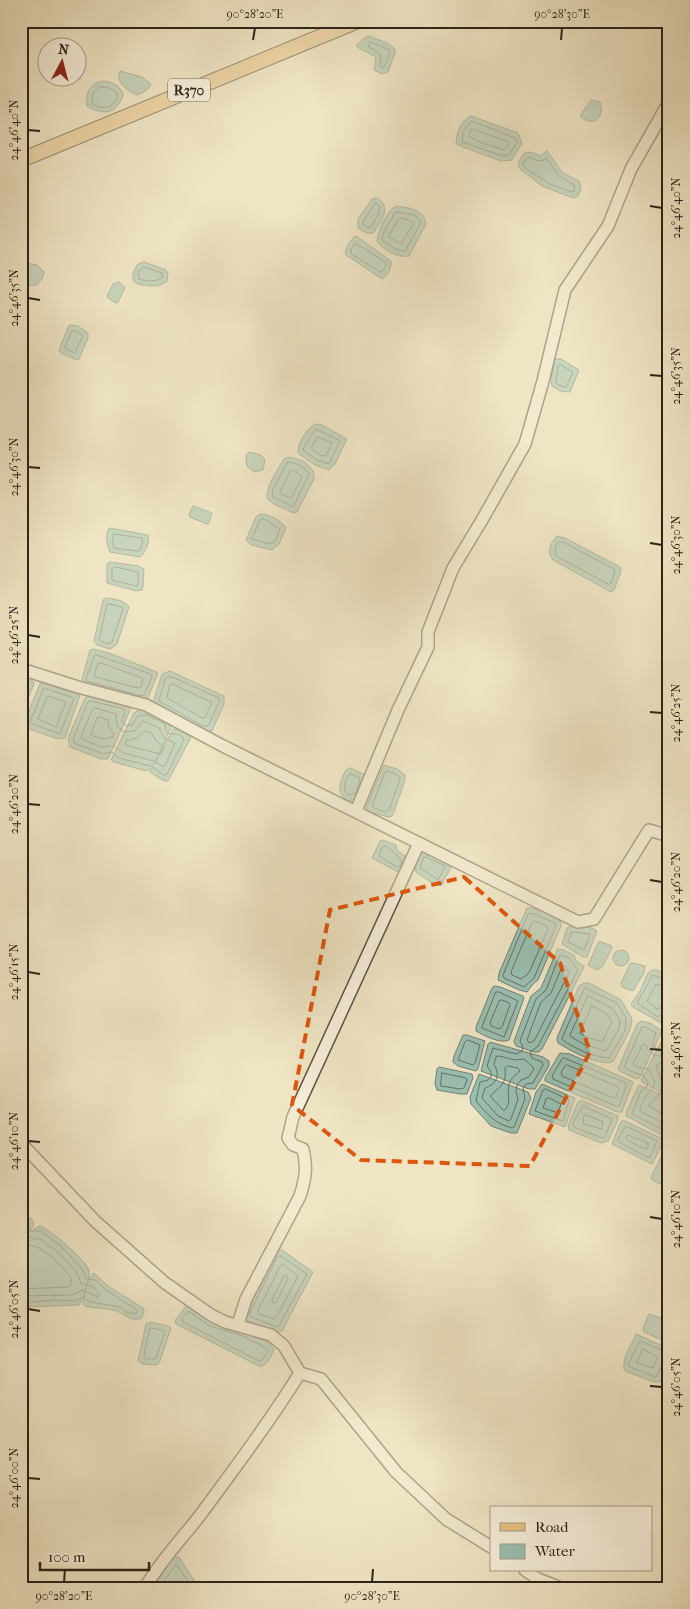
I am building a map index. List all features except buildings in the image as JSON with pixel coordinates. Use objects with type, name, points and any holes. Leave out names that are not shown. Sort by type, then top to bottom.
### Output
[{"type":"main road","name":"R370","points":[[21,160],[358,21]]},
{"type":"street","points":[[356,812],[398,710],[428,647],[428,632],[453,568],[525,444],[543,381],[565,290],[608,226],[631,169],[669,102]]},
{"type":"street","points":[[21,669],[78,687],[146,705],[223,746],[578,922],[594,919],[649,830],[669,836]]},
{"type":"street","points":[[238,1324],[246,1299],[300,1196],[306,1178],[303,1149],[293,1145],[288,1138],[293,1117],[419,843]]},
{"type":"street","points":[[21,1143],[95,1221],[164,1283],[211,1315],[225,1322],[238,1324],[272,1335],[284,1346],[300,1373],[321,1379],[396,1472],[446,1519],[490,1546]]},
{"type":"street","points":[[145,1588],[153,1574],[200,1515],[274,1414],[300,1373]]},
{"type":"street","points":[[528,1572],[560,1588]]},
{"type":"highlighted area","points":[[464,877],[560,963],[590,1052],[530,1166],[361,1160],[292,1105],[330,910]]},
{"type":"water","points":[[368,36],[387,43],[395,49],[388,72],[382,74],[374,70],[376,57],[357,47]]},
{"type":"water","points":[[120,71],[142,77],[151,84],[145,91],[136,95],[120,82]]},
{"type":"water","points":[[104,81],[116,85],[123,95],[117,106],[104,112],[87,106],[87,102],[88,93],[92,86]]},
{"type":"water","points":[[591,100],[600,102],[601,107],[600,116],[594,121],[581,117],[581,114]]},
{"type":"water","points":[[471,116],[518,133],[522,143],[512,160],[501,161],[458,145],[456,142],[459,130],[462,124]]},
{"type":"water","points":[[547,151],[563,173],[579,181],[581,189],[578,196],[573,198],[542,186],[519,168],[519,162],[524,153],[532,152],[540,156]]},
{"type":"water","points":[[377,198],[384,206],[384,214],[380,224],[373,233],[366,233],[358,228],[358,219],[372,199]]},
{"type":"water","points":[[396,206],[415,210],[425,219],[426,224],[409,256],[391,253],[377,241],[384,221],[389,212]]},
{"type":"water","points":[[356,236],[391,261],[389,271],[382,279],[346,255],[348,245]]},
{"type":"water","points":[[21,256],[26,263],[37,265],[44,272],[37,285],[29,286],[21,283]]},
{"type":"water","points":[[144,262],[166,270],[168,274],[167,281],[160,285],[151,286],[134,282],[134,270],[138,264]]},
{"type":"water","points":[[119,282],[125,288],[116,303],[107,296],[113,284]]},
{"type":"water","points":[[69,325],[78,326],[88,333],[88,338],[77,360],[61,353],[59,350]]},
{"type":"water","points":[[555,359],[561,359],[579,370],[570,392],[560,391],[552,386],[551,379]]},
{"type":"water","points":[[315,424],[322,425],[347,439],[335,464],[329,470],[315,465],[298,453],[303,437]]},
{"type":"water","points":[[249,452],[261,455],[265,460],[263,470],[254,472],[247,466],[246,456]]},
{"type":"water","points":[[288,457],[306,463],[314,474],[314,479],[297,512],[293,513],[272,503],[267,495],[276,473],[284,459]]},
{"type":"water","points":[[193,506],[212,513],[209,523],[207,524],[190,517],[189,514]]},
{"type":"water","points":[[260,514],[275,518],[286,528],[279,544],[272,550],[251,545],[246,540],[256,517]]},
{"type":"water","points":[[109,528],[148,535],[146,550],[140,557],[110,552],[107,540]]},
{"type":"water","points":[[557,536],[565,538],[620,567],[621,572],[614,590],[611,592],[553,560],[550,554],[550,547]]},
{"type":"water","points":[[110,562],[138,566],[144,569],[142,590],[136,591],[107,583],[107,564]]},
{"type":"water","points":[[105,598],[122,601],[129,607],[117,644],[110,649],[97,645],[94,641]]},
{"type":"water","points":[[90,650],[109,653],[157,672],[147,700],[81,684]]},
{"type":"water","points":[[170,671],[224,696],[224,704],[212,731],[202,731],[153,702],[162,674]]},
{"type":"water","points":[[21,676],[31,679],[34,684],[21,715]]},
{"type":"water","points":[[43,683],[80,695],[65,738],[58,739],[26,728],[24,722],[40,684]]},
{"type":"water","points":[[88,696],[130,706],[131,708],[108,759],[101,759],[70,747],[68,738],[85,698]]},
{"type":"water","points":[[144,710],[172,725],[154,764],[173,729],[179,729],[190,736],[168,781],[164,781],[150,772],[151,769],[146,771],[111,760],[134,713]]},
{"type":"water","points":[[384,765],[397,769],[405,775],[394,812],[389,817],[369,812],[366,808]]},
{"type":"water","points":[[350,768],[365,775],[365,777],[357,799],[348,801],[341,794],[340,787],[346,770]]},
{"type":"water","points":[[383,840],[396,845],[397,850],[408,861],[400,873],[372,858],[380,841]]},
{"type":"water","points":[[422,852],[450,863],[451,868],[441,885],[435,885],[416,872],[414,865]]},
{"type":"water","points":[[527,908],[540,910],[550,915],[561,922],[561,926],[538,980],[527,992],[498,980],[499,973]]},
{"type":"water","points":[[571,926],[592,928],[597,931],[587,957],[583,957],[562,944],[567,928]]},
{"type":"water","points":[[599,941],[612,946],[612,948],[602,967],[597,970],[588,965]]},
{"type":"water","points":[[559,949],[574,955],[576,961],[584,966],[583,969],[542,1049],[539,1052],[534,1052],[516,1046],[514,1041],[531,996],[541,988]]},
{"type":"water","points":[[621,950],[629,958],[621,966],[613,958]]},
{"type":"water","points":[[630,964],[645,966],[644,973],[633,991],[622,987],[621,983]]},
{"type":"water","points":[[652,970],[658,970],[669,977],[669,1012],[661,1023],[631,1004],[640,991],[648,973]]},
{"type":"water","points":[[589,983],[621,1000],[631,1017],[632,1022],[629,1032],[613,1062],[607,1063],[592,1060],[558,1043],[557,1038],[579,986]]},
{"type":"water","points":[[494,986],[524,998],[509,1040],[505,1041],[492,1039],[476,1031]]},
{"type":"water","points":[[642,1021],[652,1024],[662,1031],[640,1077],[636,1079],[618,1069],[637,1024]]},
{"type":"water","points":[[463,1035],[485,1041],[476,1071],[458,1066],[453,1062]]},
{"type":"water","points":[[665,1035],[669,1035],[669,1096],[643,1083],[641,1080]]},
{"type":"water","points":[[490,1042],[543,1057],[549,1061],[549,1066],[535,1089],[529,1089],[481,1071]]},
{"type":"water","points":[[560,1053],[570,1054],[633,1082],[622,1112],[617,1112],[545,1081]]},
{"type":"water","points":[[439,1067],[472,1074],[473,1078],[467,1094],[437,1090],[435,1084]]},
{"type":"water","points":[[479,1074],[528,1092],[531,1098],[517,1133],[511,1133],[491,1126],[471,1104],[470,1097]]},
{"type":"water","points":[[542,1084],[575,1098],[565,1127],[529,1114],[536,1092]]},
{"type":"water","points":[[639,1085],[669,1098],[669,1130],[666,1135],[660,1134],[626,1116]]},
{"type":"water","points":[[581,1100],[618,1116],[608,1141],[601,1143],[569,1130],[568,1125],[578,1102]]},
{"type":"water","points":[[623,1120],[663,1139],[663,1143],[652,1164],[612,1144]]},
{"type":"water","points":[[669,1141],[669,1188],[652,1180],[651,1177]]},
{"type":"water","points":[[21,1213],[32,1219],[34,1224],[21,1250]]},
{"type":"water","points":[[40,1226],[68,1246],[89,1271],[84,1294],[79,1305],[21,1307],[21,1254],[34,1229]]},
{"type":"water","points":[[278,1250],[282,1250],[313,1272],[282,1331],[278,1332],[248,1321],[244,1313]]},
{"type":"water","points":[[94,1273],[108,1286],[143,1308],[142,1318],[132,1319],[116,1311],[85,1306],[83,1303],[85,1291],[89,1279]]},
{"type":"water","points":[[186,1306],[190,1306],[269,1343],[274,1349],[271,1357],[261,1367],[176,1324],[175,1321]]},
{"type":"water","points":[[649,1314],[669,1321],[669,1343],[644,1332],[643,1328]]},
{"type":"water","points":[[150,1322],[171,1328],[157,1365],[143,1364],[138,1361],[146,1324]]},
{"type":"water","points":[[636,1334],[669,1349],[669,1361],[660,1382],[654,1382],[625,1371],[625,1357]]},
{"type":"water","points":[[174,1557],[179,1557],[199,1588],[156,1588],[154,1586]]}]
